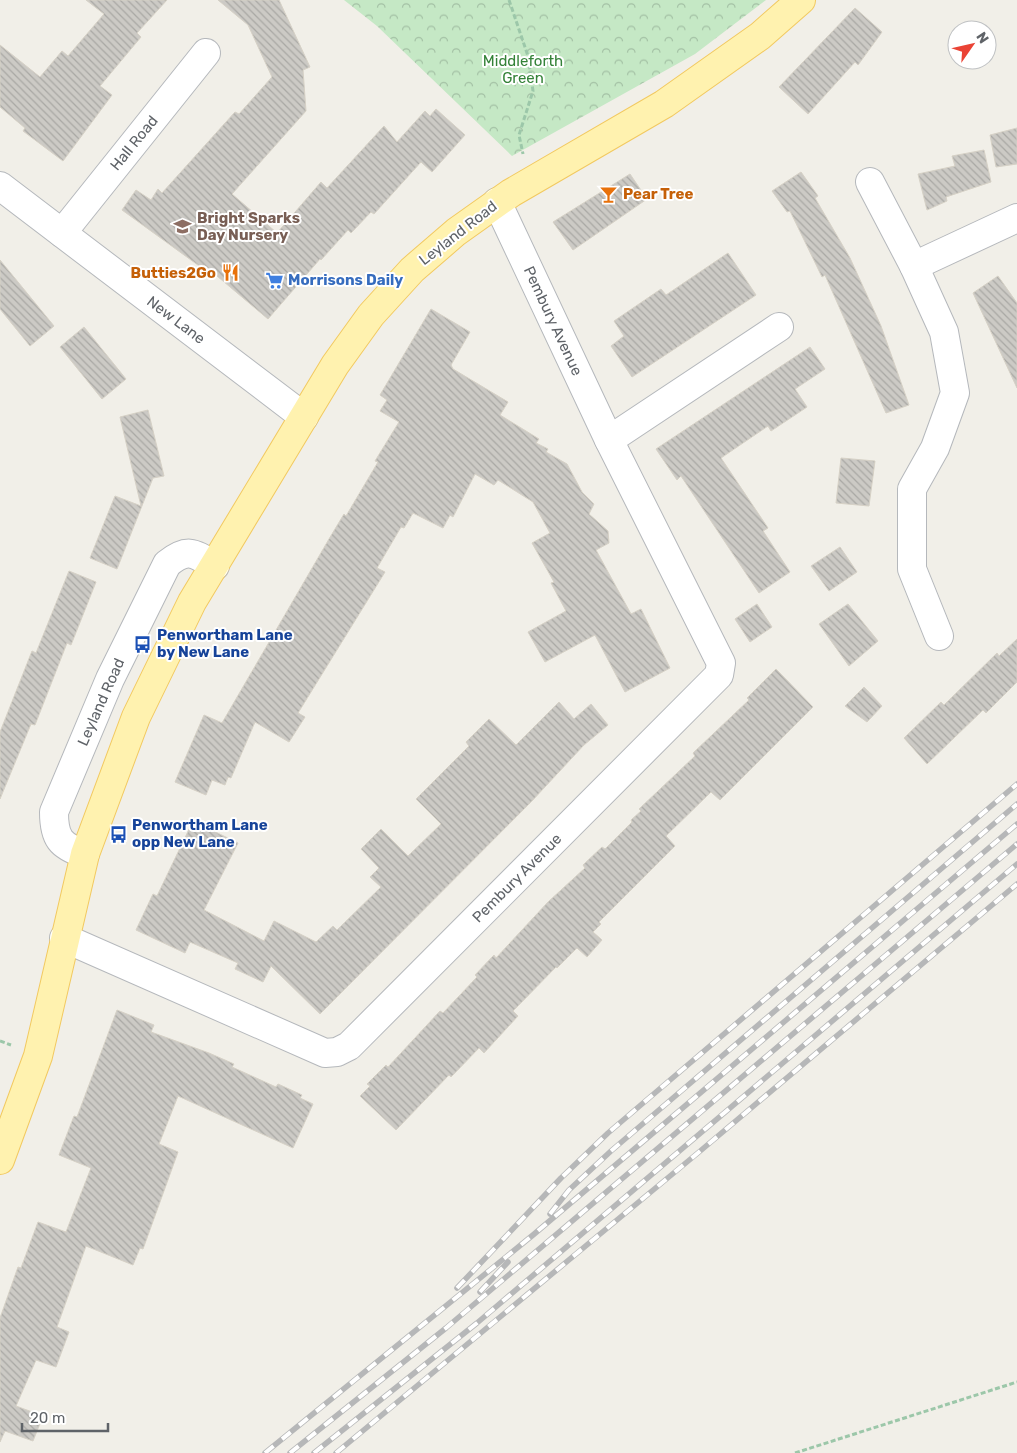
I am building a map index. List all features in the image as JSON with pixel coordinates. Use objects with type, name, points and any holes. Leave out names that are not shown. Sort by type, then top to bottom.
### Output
[{"type":"main road","name":"Leyland Road","points":[[0,1160],[38,1056],[85,854],[136,717],[192,602],[335,364],[371,315],[412,270],[456,232],[497,202],[664,104],[760,36],[801,0]]},
{"type":"street","name":"Hall Road","points":[[62,233],[206,53]]},
{"type":"street","points":[[870,182],[914,266],[944,332],[955,393],[935,448],[912,489],[912,569],[939,636]]},
{"type":"street","name":"New Lane","points":[[0,186],[304,418]]},
{"type":"street","name":"Pembury Avenue","points":[[64,938],[325,1053],[337,1052],[349,1046],[719,675],[721,663],[608,440],[497,202]]},
{"type":"street","points":[[914,266],[1017,218]]},
{"type":"street","points":[[608,440],[779,327]]},
{"type":"street","name":"Leyland Road","points":[[85,854],[70,849],[59,840],[54,828],[54,812],[110,678],[167,564],[178,554],[192,552],[214,566]]},
{"type":"path","points":[[509,0],[528,56],[533,90],[519,135],[530,182]]},
{"type":"path","points":[[795,1453],[1017,1382]]},
{"type":"green space","name":"Middleforth Green","points":[[344,0],[766,0],[695,54],[512,156],[377,26]]},
{"type":"building","points":[[86,0],[167,0],[137,33],[141,37],[100,86],[112,95],[63,161],[23,131],[25,128],[0,107],[0,45],[40,77],[62,51],[68,56],[104,14]]},
{"type":"building","points":[[218,0],[279,0],[310,67],[303,70],[306,111],[232,194],[277,233],[321,182],[327,188],[384,126],[397,142],[425,111],[430,116],[436,109],[465,135],[432,172],[421,162],[374,214],[371,212],[351,233],[348,230],[268,319],[204,265],[202,268],[122,210],[136,190],[151,200],[158,189],[162,193],[235,112],[239,114],[272,77],[248,25]]},
{"type":"building","points":[[855,8],[882,32],[858,65],[855,62],[808,114],[779,87]]},
{"type":"building","points":[[1017,128],[1017,164],[996,167],[990,135]]},
{"type":"building","points":[[984,150],[991,182],[946,197],[947,201],[927,210],[918,174],[955,166],[952,156]]},
{"type":"building","points":[[801,172],[818,196],[815,198],[850,258],[881,326],[909,405],[886,413],[825,275],[822,277],[790,211],[787,212],[772,191]]},
{"type":"building","points":[[630,174],[647,199],[573,250],[553,222]]},
{"type":"building","points":[[728,253],[756,295],[632,377],[611,346],[624,336],[614,321],[661,289],[666,295]]},
{"type":"building","points":[[0,260],[54,326],[30,346],[0,309]]},
{"type":"building","points":[[998,276],[1017,303],[1017,388],[973,293]]},
{"type":"building","points":[[431,309],[470,332],[451,365],[453,369],[508,402],[500,415],[539,439],[536,443],[548,449],[546,452],[567,464],[582,492],[594,504],[589,514],[608,531],[609,543],[596,550],[631,614],[641,609],[670,668],[625,692],[595,635],[545,662],[528,632],[566,611],[551,583],[554,582],[532,543],[550,533],[533,502],[498,480],[494,485],[475,474],[453,517],[450,515],[443,528],[413,513],[404,528],[401,527],[377,568],[385,572],[298,713],[305,717],[289,742],[255,722],[231,778],[228,777],[225,785],[212,780],[206,795],[175,782],[204,715],[222,723],[329,539],[344,514],[346,516],[378,462],[375,461],[399,422],[380,411],[387,400],[380,395]]},
{"type":"building","points":[[84,327],[126,379],[102,399],[60,347]]},
{"type":"building","points":[[810,347],[825,369],[795,389],[807,407],[771,431],[768,426],[721,458],[768,528],[763,531],[790,572],[759,593],[681,476],[677,480],[656,449]]},
{"type":"building","points":[[148,410],[164,476],[153,478],[117,569],[90,558],[115,496],[141,506],[120,417]]},
{"type":"building","points":[[841,458],[875,461],[869,506],[836,503]]},
{"type":"building","points":[[840,547],[857,572],[829,591],[811,566]]},
{"type":"building","points":[[69,571],[96,582],[71,645],[67,643],[35,725],[31,724],[0,799],[0,732],[32,651],[36,653]]},
{"type":"building","points":[[757,604],[772,627],[750,642],[735,619]]},
{"type":"building","points":[[848,604],[878,641],[849,666],[819,624]]},
{"type":"building","points":[[1017,639],[1017,682],[986,713],[983,710],[927,764],[904,738],[941,702],[944,705],[997,653],[999,656]]},
{"type":"building","points":[[776,669],[813,707],[720,800],[711,792],[666,836],[675,846],[599,922],[601,924],[593,932],[602,940],[587,957],[577,948],[556,967],[513,1011],[518,1016],[484,1053],[479,1048],[451,1077],[449,1075],[396,1130],[360,1096],[370,1086],[367,1084],[386,1065],[388,1067],[440,1011],[443,1013],[477,977],[475,975],[494,955],[496,958],[548,902],[585,868],[583,865],[602,847],[605,849],[632,822],[631,820],[641,811],[639,809],[695,756],[693,753],[749,700],[747,698]]},
{"type":"building","points":[[864,687],[882,706],[867,722],[845,706]]},
{"type":"building","points":[[559,702],[574,719],[591,704],[608,725],[584,745],[531,802],[320,1014],[271,966],[263,982],[235,969],[238,963],[190,942],[185,953],[136,930],[153,894],[157,896],[193,821],[238,843],[204,910],[264,941],[274,921],[316,942],[333,926],[337,930],[381,887],[370,877],[379,868],[361,849],[381,829],[408,856],[441,824],[416,799],[469,746],[466,742],[489,719],[516,745]]},
{"type":"building","points":[[117,1010],[154,1025],[151,1032],[234,1064],[232,1067],[276,1087],[278,1084],[302,1095],[300,1098],[313,1104],[293,1148],[178,1096],[159,1144],[178,1152],[143,1249],[140,1248],[133,1265],[86,1246],[57,1327],[69,1332],[56,1367],[36,1360],[16,1406],[43,1416],[33,1441],[5,1431],[0,1442],[0,1318],[18,1267],[21,1268],[38,1222],[66,1232],[91,1168],[59,1155],[74,1116],[77,1117]]},
{"type":"railway","points":[[457,1288],[561,1178],[608,1133],[1017,784]]},
{"type":"railway","points":[[550,1214],[569,1190],[611,1151],[1017,804]]},
{"type":"railway","points":[[265,1453],[533,1235],[1017,824]]},
{"type":"railway","points":[[290,1453],[446,1328],[1017,844]]},
{"type":"railway","points":[[314,1453],[477,1323],[1017,864]]},
{"type":"railway","points":[[336,1453],[699,1152],[1017,884]]},
{"type":"railway","points":[[480,1292],[508,1262]]},
{"type":"place","name":"Pear Tree","points":[[609,194]]},
{"type":"place","name":"Bright Sparks Day Nursery","points":[[183,227]]},
{"type":"place","name":"Butties2Go","points":[[230,273]]},
{"type":"place","name":"Morrisons Daily","points":[[274,280]]},
{"type":"place","name":"Penwortham Lane by New Lane","points":[[143,644]]},
{"type":"place","name":"Penwortham Lane opp New Lane","points":[[118,834]]}]
